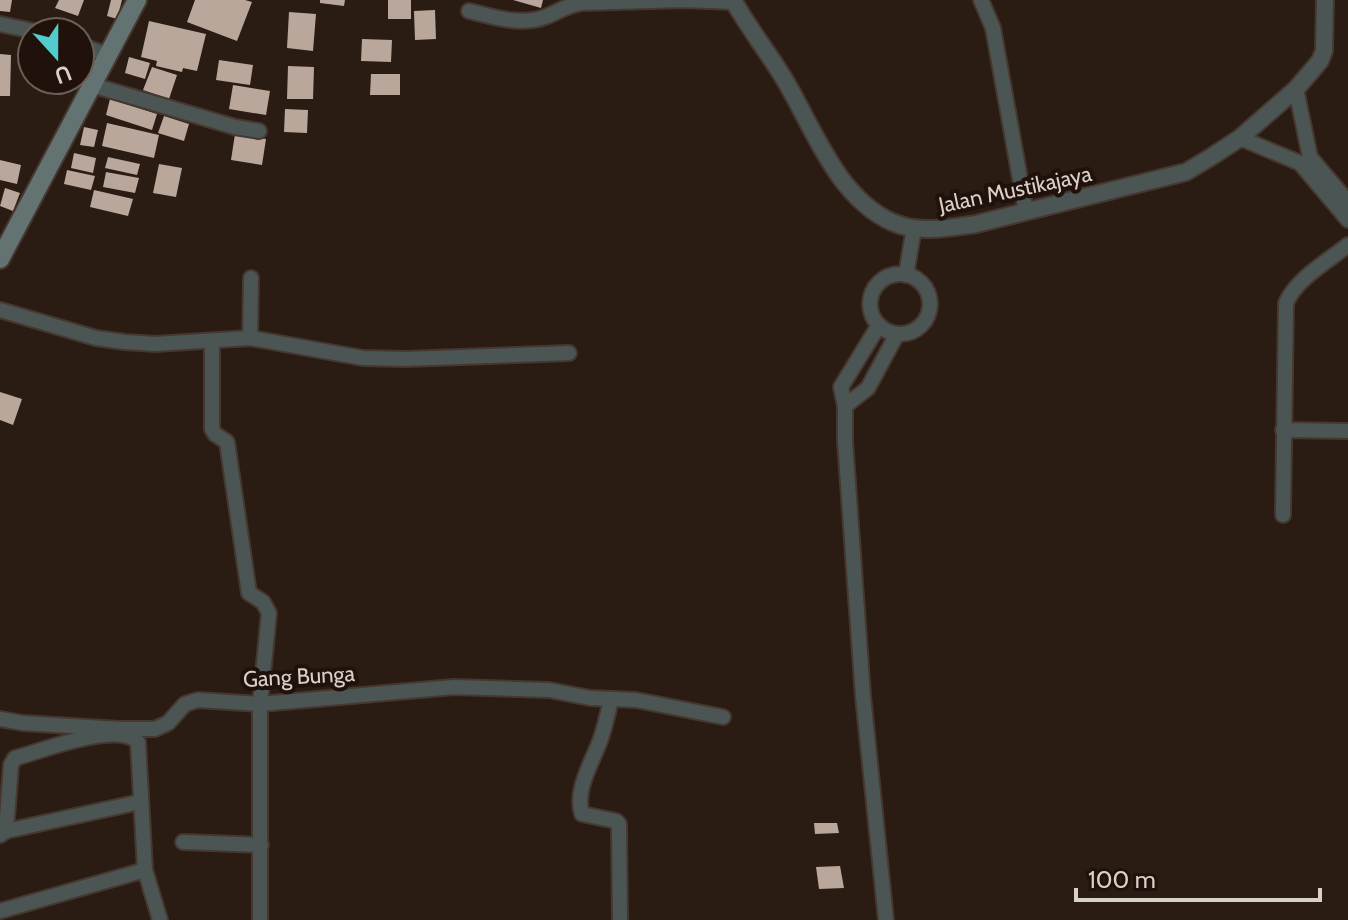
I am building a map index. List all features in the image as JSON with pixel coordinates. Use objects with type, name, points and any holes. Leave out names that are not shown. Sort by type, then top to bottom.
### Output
[{"type":"main road","points":[[96,78],[137,0]]},
{"type":"main road","points":[[0,259],[86,96]]},
{"type":"street","points":[[981,0],[993,28],[1026,212]]},
{"type":"street","name":"Jalan Mustikajaya","points":[[734,1],[784,78],[849,189],[892,223],[942,230],[1186,172],[1240,138],[1296,89],[1320,61],[1324,51],[1325,0]]},
{"type":"street","points":[[469,11],[514,21],[535,20],[568,5],[581,3],[734,1]]},
{"type":"street","points":[[96,51],[108,55]]},
{"type":"street","points":[[96,86],[235,127],[259,131]]},
{"type":"street","points":[[1296,89],[1310,157],[1348,202]]},
{"type":"street","points":[[1240,138],[1300,163],[1348,220]]},
{"type":"street","points":[[906,275],[914,228]]},
{"type":"street","points":[[1283,515],[1286,303],[1290,293],[1348,245]]},
{"type":"street","points":[[906,275],[924,287],[930,308],[918,327],[897,334],[879,325],[870,308],[874,290],[888,277],[906,275]]},
{"type":"street","points":[[250,338],[251,278]]},
{"type":"street","points":[[0,310],[74,332],[111,340],[155,344],[250,338],[363,358],[405,359],[569,353]]},
{"type":"street","points":[[879,325],[841,387],[845,406],[863,696],[886,920]]},
{"type":"street","points":[[845,406],[868,388],[897,334]]},
{"type":"street","points":[[212,341],[212,429],[227,442],[249,593],[266,605],[269,613],[260,704],[260,920]]},
{"type":"street","points":[[1283,430],[1348,431]]},
{"type":"street","name":"Gang Bunga","points":[[0,719],[106,729],[155,729],[168,723],[185,704],[198,700],[260,704],[454,687],[549,690],[590,698],[636,700],[723,717]]},
{"type":"street","points":[[611,700],[579,805],[582,814],[619,824],[620,920]]},
{"type":"street","points":[[140,802],[3,833],[11,765],[15,758],[107,734],[128,736],[138,742],[145,870],[160,920]]},
{"type":"street","points":[[183,842],[261,845]]},
{"type":"street","points":[[0,911],[145,870]]},
{"type":"building","points":[[0,0],[12,0],[10,12],[0,11]]},
{"type":"building","points":[[59,0],[84,0],[78,16],[55,8]]},
{"type":"building","points":[[111,0],[122,0],[117,19],[107,16]]},
{"type":"building","points":[[195,0],[252,2],[237,41],[187,22]]},
{"type":"building","points":[[320,0],[345,0],[344,6],[320,3]]},
{"type":"building","points":[[388,0],[411,0],[411,19],[388,19]]},
{"type":"building","points":[[513,0],[543,0],[541,8]]},
{"type":"building","points":[[435,10],[436,39],[415,40],[414,11]]},
{"type":"building","points":[[289,12],[316,14],[313,51],[287,48]]},
{"type":"building","points":[[149,21],[206,34],[197,71],[183,68],[182,72],[156,66],[157,61],[141,57]]},
{"type":"building","points":[[362,39],[392,40],[391,62],[361,61]]},
{"type":"building","points":[[0,54],[11,55],[10,96],[0,96]]},
{"type":"building","points":[[129,57],[150,63],[145,79],[125,73]]},
{"type":"building","points":[[219,60],[253,65],[250,85],[216,80]]},
{"type":"building","points":[[288,66],[314,67],[313,99],[287,99]]},
{"type":"building","points":[[152,67],[177,75],[169,99],[143,90]]},
{"type":"building","points":[[371,74],[400,74],[400,95],[370,95]]},
{"type":"building","points":[[233,85],[270,91],[266,115],[229,109]]},
{"type":"building","points":[[110,99],[157,114],[152,130],[106,115]]},
{"type":"building","points":[[285,109],[308,110],[307,133],[284,132]]},
{"type":"building","points":[[164,116],[189,124],[184,141],[158,133]]},
{"type":"building","points":[[107,123],[159,135],[154,158],[102,146]]},
{"type":"building","points":[[84,127],[98,130],[94,147],[80,145]]},
{"type":"building","points":[[235,134],[266,139],[262,165],[231,160]]},
{"type":"building","points":[[74,153],[96,158],[93,173],[71,168]]},
{"type":"building","points":[[108,157],[140,164],[137,175],[105,168]]},
{"type":"building","points":[[0,160],[21,165],[17,184],[0,180]]},
{"type":"building","points":[[159,164],[182,168],[176,197],[153,193]]},
{"type":"building","points":[[67,170],[95,176],[91,190],[64,184]]},
{"type":"building","points":[[106,172],[139,178],[135,193],[103,187]]},
{"type":"building","points":[[5,188],[20,193],[13,211],[0,206]]},
{"type":"building","points":[[94,190],[133,199],[128,216],[90,207]]},
{"type":"building","points":[[0,392],[22,399],[13,425],[0,420]]},
{"type":"building","points":[[814,823],[837,823],[839,833],[815,834]]},
{"type":"building","points":[[840,866],[844,888],[819,889],[816,867]]}]
